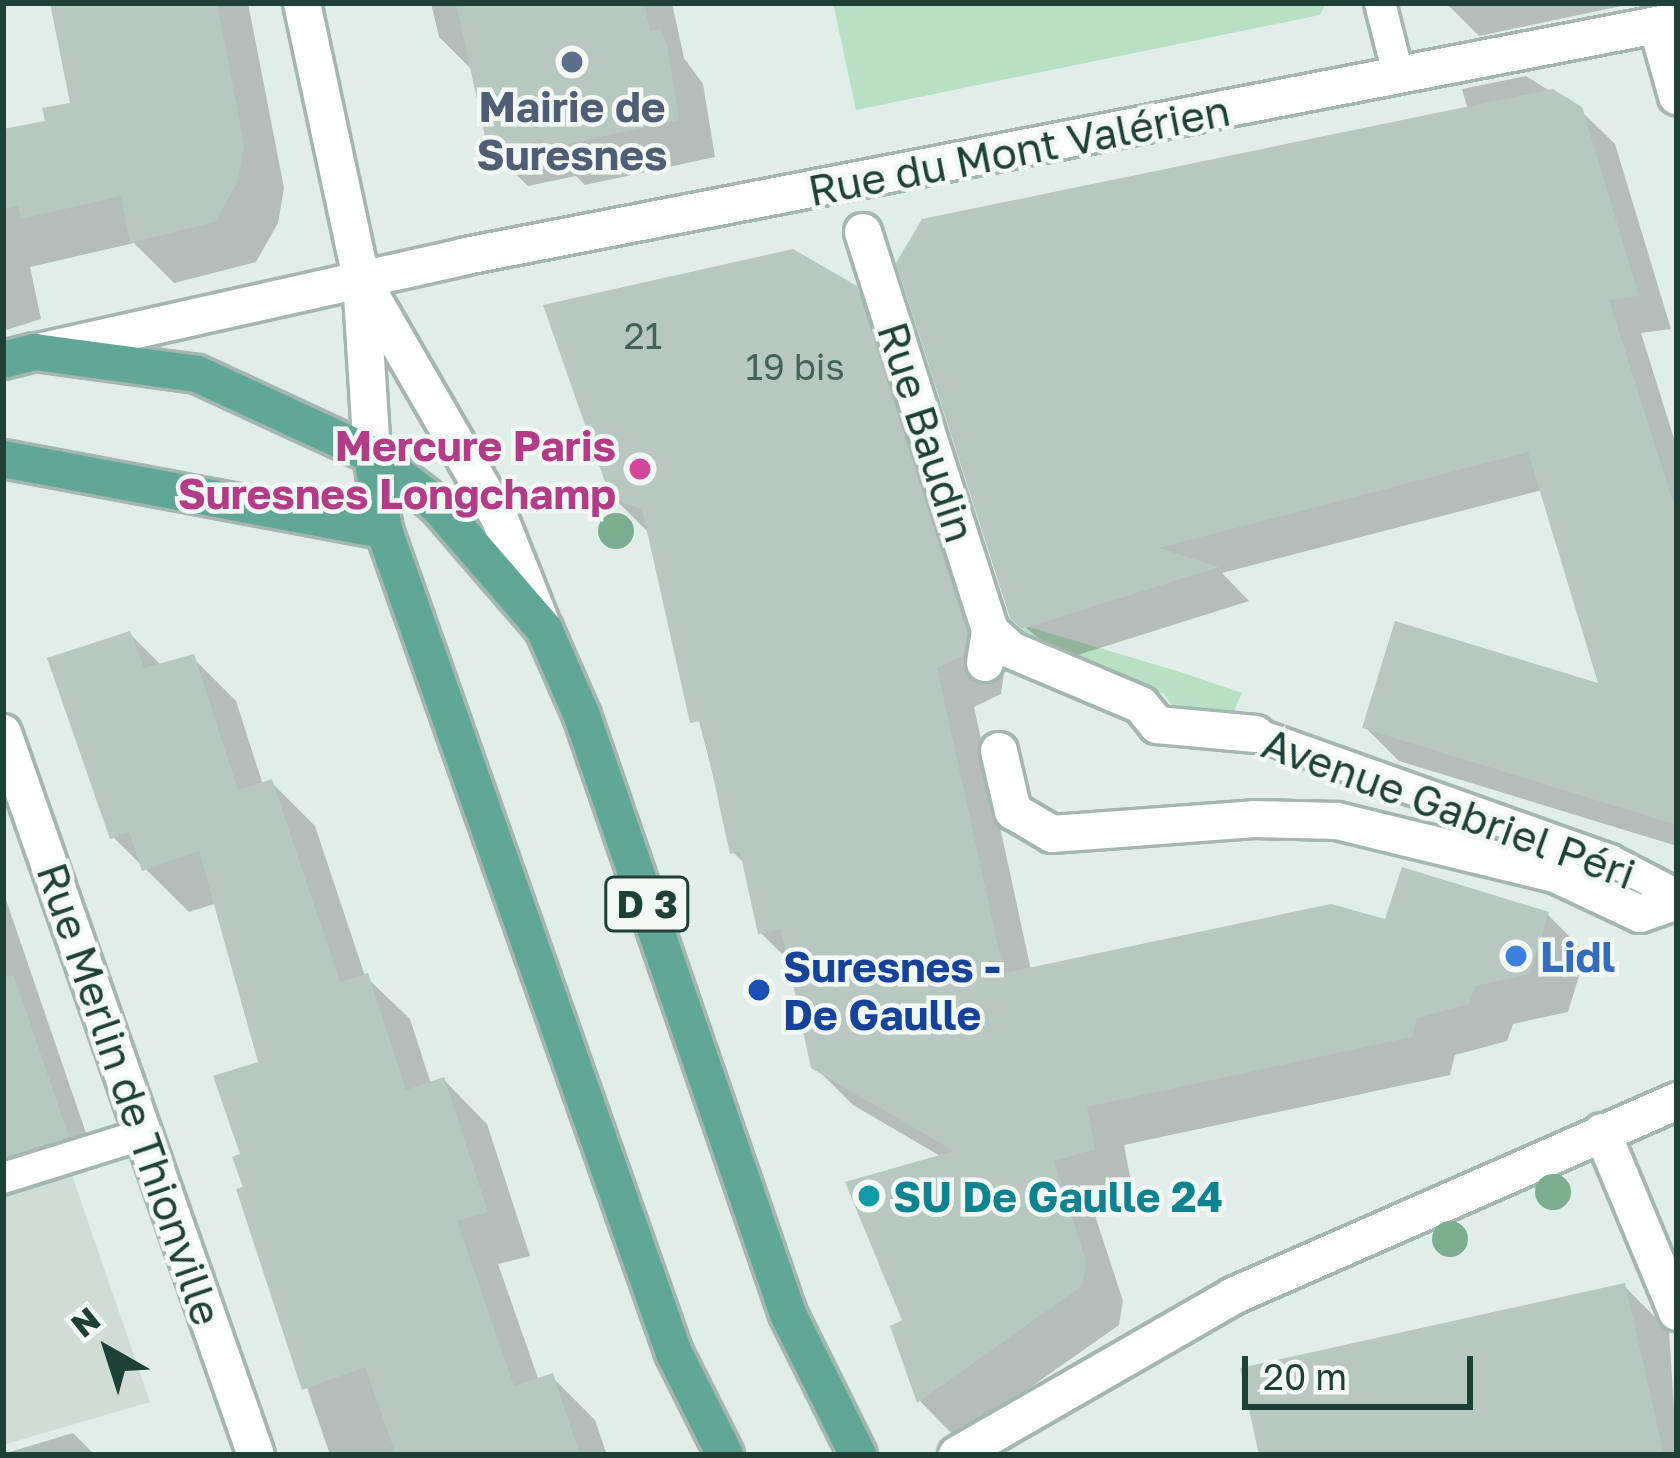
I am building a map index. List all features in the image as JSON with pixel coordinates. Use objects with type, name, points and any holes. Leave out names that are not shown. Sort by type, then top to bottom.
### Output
[{"type":"main road","name":"D 3","points":[[19,356],[197,374],[372,455],[437,506],[544,629],[582,716],[788,1314],[858,1455]]},
{"type":"main road","points":[[372,455],[384,530],[674,1353],[725,1455]]},
{"type":"main road","points":[[3,459],[384,530]]},
{"type":"street","points":[[302,3],[362,279],[372,455]]},
{"type":"street","points":[[1667,23],[1677,96]]},
{"type":"street","name":"Rue du Mont Valérien","points":[[362,279],[1667,23]]},
{"type":"street","name":"Rue Baudin","points":[[863,232],[987,647]]},
{"type":"street","name":"D 3","points":[[19,356],[362,279],[499,517],[544,629]]},
{"type":"street","name":"Avenue Gabriel Péri","points":[[987,647],[1011,650],[1141,706],[1157,724],[1256,734]]},
{"type":"street","name":"Rue Merlin de Thionville","points":[[3,733],[256,1455]]},
{"type":"street","name":"Avenue Gabriel Péri","points":[[999,751],[1013,811],[1052,834],[1254,819],[1337,821],[1556,874],[1640,914],[1677,898]]},
{"type":"street","points":[[957,1455],[1233,1296],[1677,1101]]},
{"type":"street","points":[[1602,1132],[1677,1312]]},
{"type":"lane","points":[[1380,3],[1398,74]]},
{"type":"lane","name":"Avenue Gabriel Péri","points":[[1256,734],[1610,860],[1677,898]]},
{"type":"lane","points":[[3,1178],[144,1134]]},
{"type":"shaded area","points":[[72,1175],[150,1402],[3,1445],[3,1196]]},
{"type":"green space","points":[[833,3],[1326,3],[1320,15],[856,110]]},
{"type":"green space","points":[[1029,627],[1242,693],[1230,720],[1176,712],[1164,694],[1018,631]]},
{"type":"building","points":[[50,3],[217,3],[244,145],[238,181],[215,222],[130,243],[121,196],[21,219],[18,206],[3,209],[3,129],[45,121],[42,108],[70,103]]},
{"type":"building","name":"Mairie de Suresnes","points":[[456,3],[644,3],[650,31],[660,29],[667,44],[679,120],[545,149],[543,139],[488,150]]},
{"type":"building","points":[[1553,89],[1582,107],[1639,296],[1609,300],[1677,515],[1677,825],[1362,728],[1395,621],[1598,683],[1528,452],[1159,548],[1219,567],[1022,629],[1010,618],[896,263],[922,219]]},
{"type":"building","points":[[793,249],[857,286],[967,633],[963,656],[937,668],[1004,973],[1331,904],[1385,919],[1402,867],[1549,912],[1530,974],[1475,986],[1469,1004],[1417,1018],[1412,1037],[1087,1107],[1095,1149],[1054,1161],[1086,1261],[1082,1286],[917,1403],[890,1326],[902,1320],[845,1182],[954,1151],[811,1068],[781,929],[758,934],[740,852],[730,854],[701,721],[690,723],[642,509],[611,499],[543,305]]},
{"type":"building","points":[[130,631],[144,668],[194,654],[238,790],[272,779],[340,982],[368,973],[406,1090],[444,1077],[488,1212],[457,1221],[514,1386],[553,1373],[580,1455],[396,1455],[365,1367],[302,1390],[236,1189],[243,1187],[232,1157],[240,1154],[213,1076],[258,1062],[199,851],[142,871],[129,832],[110,839],[47,658]]},
{"type":"building","points":[[14,976],[69,1137],[3,1158],[3,977]]},
{"type":"building","points":[[1625,1283],[1664,1455],[1259,1455],[1240,1368]]},
{"type":"place","name":"Mairie de Suresnes","points":[[572,62]]},
{"type":"place","name":"Mercure Paris Suresnes Longchamp","points":[[640,469]]},
{"type":"place","name":"Lidl","points":[[1516,956]]},
{"type":"place","name":"Suresnes - De Gaulle","points":[[759,990]]},
{"type":"place","name":"SU De Gaulle 24","points":[[869,1196]]}]
